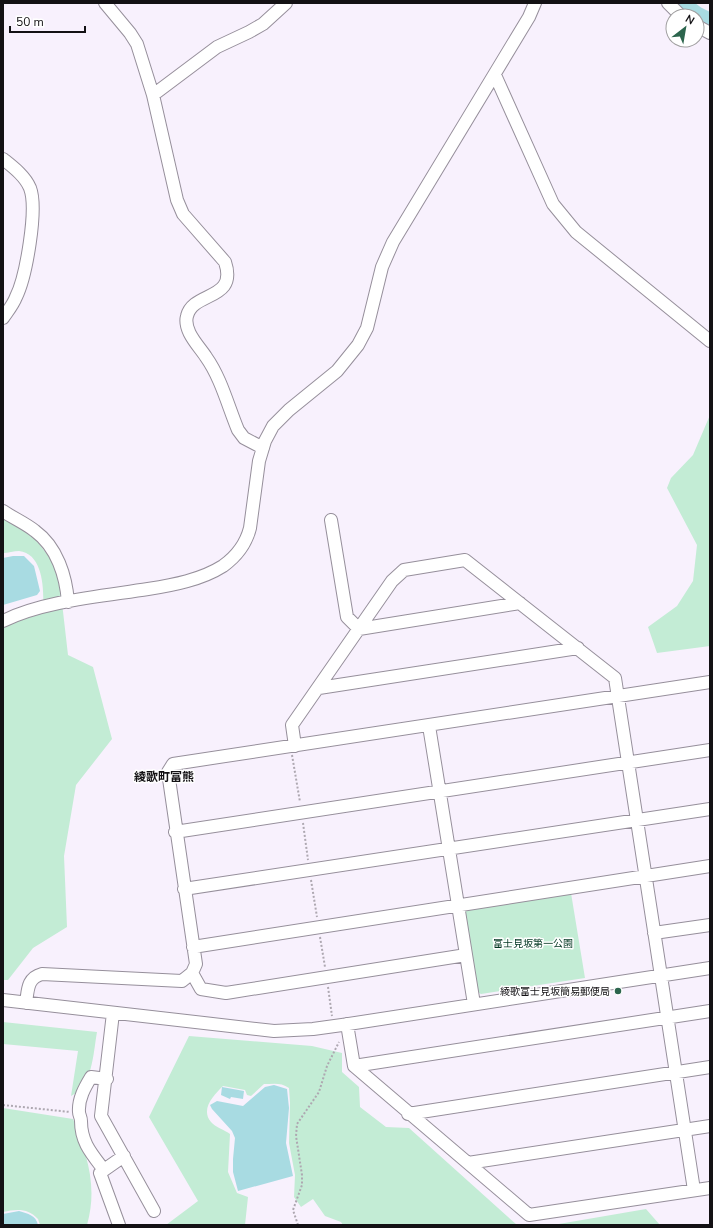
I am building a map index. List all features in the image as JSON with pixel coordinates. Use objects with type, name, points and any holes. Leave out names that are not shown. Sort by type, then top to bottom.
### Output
[{"type":"street","points":[[104,3],[130,33],[137,44],[153,95],[177,200],[186,218],[225,262],[228,272],[226,281],[220,291],[196,304],[190,309],[186,316],[187,326],[215,373],[238,430],[244,438],[263,448]]},
{"type":"street","points":[[153,95],[217,47],[263,24],[286,3]]},
{"type":"street","points":[[3,621],[36,610],[68,602],[171,585],[194,579],[222,566],[234,557],[244,544],[249,532],[259,461],[273,426],[337,371],[360,341],[367,328],[382,267],[393,242],[442,158],[495,75],[529,18],[535,3]]},
{"type":"street","points":[[495,75],[522,139],[559,214],[576,232],[710,341]]},
{"type":"street","points":[[3,159],[23,177],[30,189],[33,208],[26,270],[16,297],[3,318]]},
{"type":"street","points":[[3,511],[35,531],[48,544],[60,563],[67,590],[68,602]]},
{"type":"street","points":[[331,520],[347,617],[359,629]]},
{"type":"street","points":[[293,746],[292,726],[392,581],[404,570],[465,560],[615,678],[619,696],[694,1190]]},
{"type":"street","points":[[359,629],[520,603]]},
{"type":"street","points":[[319,688],[578,648]]},
{"type":"street","points":[[26,1003],[29,983],[34,976],[42,974],[182,980],[192,973],[196,964],[175,832],[168,772],[173,764],[710,682]]},
{"type":"street","points":[[429,726],[474,1004]]},
{"type":"street","points":[[175,832],[440,793],[710,750]]},
{"type":"street","points":[[184,890],[710,809]]},
{"type":"street","points":[[193,947],[710,866]]},
{"type":"street","points":[[654,934],[710,925]]},
{"type":"street","points":[[192,973],[201,989],[226,993],[466,955]]},
{"type":"street","points":[[3,1000],[274,1031],[341,1025],[710,968]]},
{"type":"street","points":[[354,1066],[710,1012]]},
{"type":"street","points":[[113,1013],[107,1079],[101,1116],[154,1211]]},
{"type":"street","points":[[341,1025],[354,1066],[408,1114],[529,1215],[710,1188]]},
{"type":"street","points":[[408,1114],[710,1067]]},
{"type":"street","points":[[104,1170],[85,1143],[80,1128],[82,1119],[79,1112],[83,1090],[91,1077],[107,1079]]},
{"type":"street","points":[[468,1164],[710,1126]]},
{"type":"street","points":[[119,1225],[100,1173],[124,1156]]},
{"type":"path","points":[[293,746],[301,813],[326,977],[341,1025],[341,1037],[327,1066],[319,1092],[297,1124],[296,1136],[302,1175],[302,1185],[294,1210],[298,1225]]},
{"type":"path","points":[[3,1105],[79,1112]]},
{"type":"green space","points":[[710,415],[710,646],[657,653],[648,627],[677,606],[693,581],[697,545],[667,488],[671,478],[693,455]]},
{"type":"green space","points":[[3,515],[36,540],[58,568],[68,655],[93,667],[112,739],[76,785],[64,856],[67,927],[33,948],[8,980],[3,980],[3,626],[43,613],[43,586],[38,567],[34,559],[28,554],[19,551],[3,553]]},
{"type":"green space","name":"富士見坂第一公園","points":[[571,893],[585,978],[481,994],[476,991],[463,915],[467,909]]},
{"type":"green space","points":[[3,1022],[97,1032],[91,1068],[84,1084],[71,1096],[78,1051],[3,1044]]},
{"type":"green space","points":[[189,1036],[312,1046],[342,1053],[342,1072],[359,1087],[360,1107],[386,1127],[409,1128],[517,1225],[343,1225],[341,1222],[325,1216],[313,1199],[301,1207],[294,1197],[295,1175],[289,1143],[289,1088],[280,1084],[264,1084],[251,1096],[247,1095],[245,1090],[223,1086],[212,1098],[207,1112],[211,1122],[230,1134],[228,1172],[237,1193],[248,1197],[245,1225],[166,1225],[198,1201],[149,1117]]},
{"type":"green space","points":[[3,1108],[73,1119],[83,1145],[91,1184],[90,1211],[87,1225],[40,1225],[38,1219],[34,1215],[26,1211],[13,1210],[3,1212]]},
{"type":"green space","points":[[646,1209],[660,1225],[553,1225]]},
{"type":"water","points":[[24,556],[34,566],[40,591],[37,595],[3,605],[3,558]]},
{"type":"water","points":[[274,1085],[287,1089],[289,1108],[286,1143],[293,1176],[238,1191],[233,1172],[235,1138],[232,1131],[210,1105],[217,1101],[243,1106],[265,1087]]},
{"type":"water","points":[[222,1087],[244,1091],[243,1099],[231,1097],[230,1099],[221,1095]]},
{"type":"water","points":[[19,1211],[33,1217],[38,1225],[3,1225],[3,1214]]},
{"type":"waterway","points":[[680,3],[696,15],[710,22]]},
{"type":"place","name":"綾歌富士見坂簡易郵便局","points":[[618,991]]},
{"type":"district","name":"綾歌町富熊","points":[[164,777]]}]
